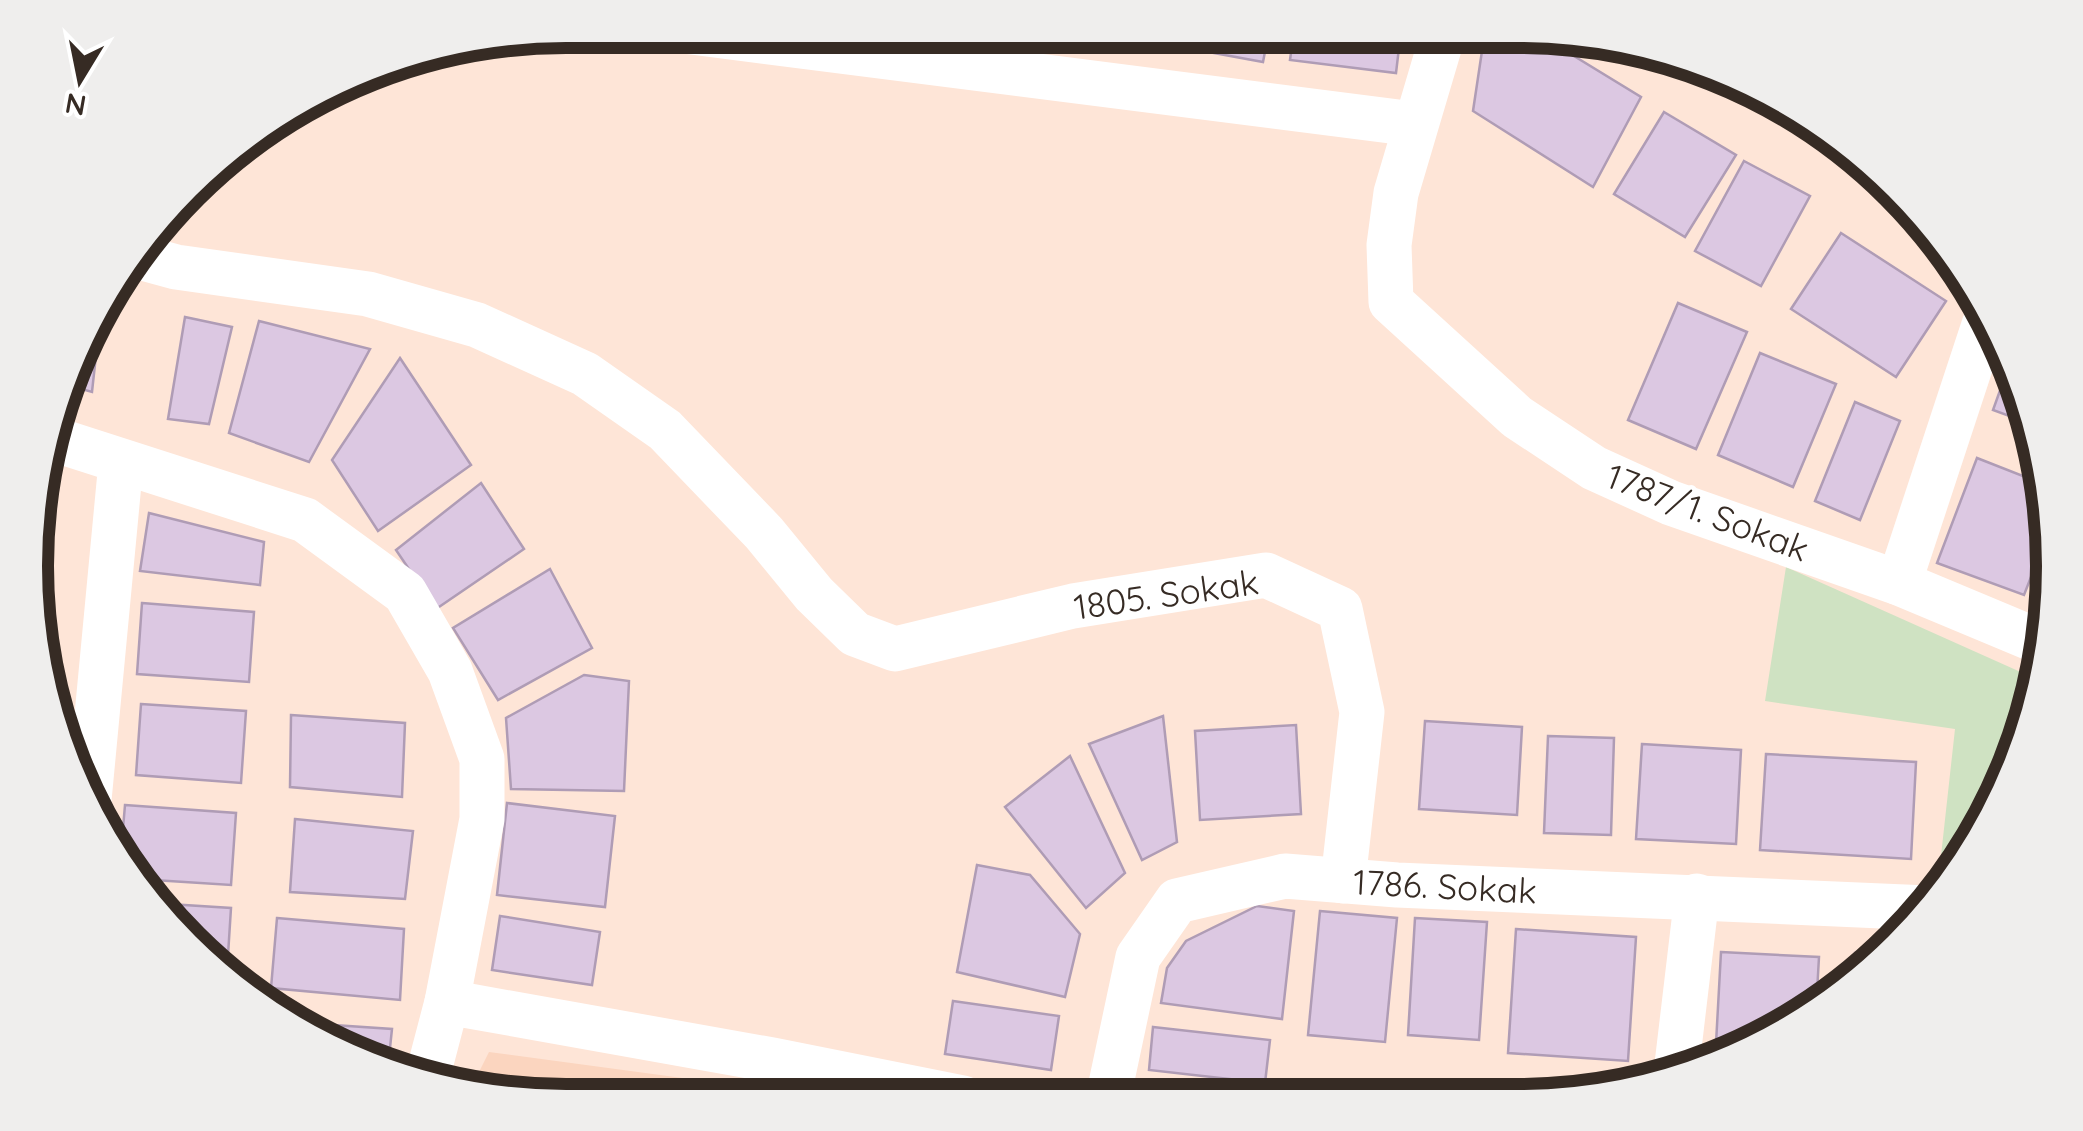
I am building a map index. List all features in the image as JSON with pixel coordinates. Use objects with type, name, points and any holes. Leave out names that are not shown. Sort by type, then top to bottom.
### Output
[{"type":"street","points":[[817,48],[1414,124]]},
{"type":"street","name":"1787/1. Sokak","points":[[1439,48],[1396,192],[1389,245],[1391,302],[1517,417],[1594,468],[1670,502],[1899,583],[2030,638]]},
{"type":"street","name":"1805. Sokak","points":[[148,260],[176,268],[368,294],[477,326],[585,374],[665,430],[855,634],[895,650],[1074,606],[1266,575],[1340,609],[1362,712],[1343,881]]},
{"type":"street","points":[[1899,583],[1981,334]]},
{"type":"street","points":[[62,442],[305,520],[405,593],[450,671],[482,759],[482,820],[430,1066]]},
{"type":"street","points":[[91,774],[121,462]]},
{"type":"street","name":"1786. Sokak","points":[[1111,1084],[1138,957],[1176,901],[1285,876],[1907,907]]},
{"type":"street","points":[[1678,1058],[1697,896]]},
{"type":"street","points":[[446,1002],[893,1084]]},
{"type":"shaded area","points":[[489,1052],[727,1084],[566,1084],[477,1076]]},
{"type":"green space","points":[[1786,567],[2024,674],[1996,764],[1966,824],[1940,864],[1955,729],[1765,701]]},
{"type":"building","points":[[1186,48],[1266,48],[1263,62]]},
{"type":"building","points":[[1292,48],[1399,48],[1396,73],[1290,60]]},
{"type":"building","points":[[1482,48],[1564,50],[1641,97],[1593,187],[1473,111]]},
{"type":"building","points":[[1664,112],[1736,155],[1685,237],[1614,194]]},
{"type":"building","points":[[1744,161],[1810,196],[1761,286],[1695,251]]},
{"type":"building","points":[[1841,233],[1946,301],[1896,377],[1791,309]]},
{"type":"building","points":[[1678,303],[1747,332],[1696,449],[1628,420]]},
{"type":"building","points":[[185,317],[232,327],[209,424],[168,419]]},
{"type":"building","points":[[259,321],[370,349],[309,462],[229,433]]},
{"type":"building","points":[[97,344],[92,392],[79,388]]},
{"type":"building","points":[[1760,353],[1836,384],[1793,487],[1718,455]]},
{"type":"building","points":[[400,358],[471,465],[378,531],[332,460]]},
{"type":"building","points":[[2002,384],[2014,418],[1993,410]]},
{"type":"building","points":[[1855,402],[1900,421],[1860,520],[1815,501]]},
{"type":"building","points":[[1977,458],[2028,478],[2036,564],[2024,595],[1937,563]]},
{"type":"building","points":[[481,483],[524,549],[436,609],[396,550]]},
{"type":"building","points":[[149,513],[264,542],[260,585],[140,571]]},
{"type":"building","points":[[550,569],[592,648],[498,700],[453,628]]},
{"type":"building","points":[[142,603],[254,612],[249,682],[137,674]]},
{"type":"building","points":[[584,675],[629,681],[624,791],[511,789],[506,718]]},
{"type":"building","points":[[141,704],[246,711],[241,783],[136,775]]},
{"type":"building","points":[[291,715],[405,723],[402,797],[290,787]]},
{"type":"building","points":[[1163,716],[1177,842],[1142,860],[1089,744]]},
{"type":"building","points":[[1425,721],[1522,727],[1517,815],[1419,809]]},
{"type":"building","points":[[1296,725],[1301,814],[1200,820],[1195,731]]},
{"type":"building","points":[[1548,736],[1614,738],[1611,835],[1544,833]]},
{"type":"building","points":[[1642,744],[1741,750],[1736,844],[1636,839]]},
{"type":"building","points":[[1766,754],[1916,762],[1911,859],[1760,850]]},
{"type":"building","points":[[1070,756],[1125,873],[1086,908],[1005,807]]},
{"type":"building","points":[[507,803],[615,816],[605,907],[497,895]]},
{"type":"building","points":[[125,805],[236,813],[231,885],[154,880],[123,833]]},
{"type":"building","points":[[295,819],[413,831],[405,899],[290,892]]},
{"type":"building","points":[[977,865],[1030,875],[1080,934],[1065,997],[957,972]]},
{"type":"building","points":[[174,904],[231,908],[228,958]]},
{"type":"building","points":[[1257,906],[1294,911],[1282,1019],[1161,1003],[1167,968],[1186,941]]},
{"type":"building","points":[[1320,911],[1397,918],[1385,1042],[1308,1035]]},
{"type":"building","points":[[500,916],[600,932],[592,985],[492,970]]},
{"type":"building","points":[[277,918],[404,929],[400,1000],[271,988]]},
{"type":"building","points":[[1415,918],[1487,922],[1479,1040],[1408,1035]]},
{"type":"building","points":[[1516,929],[1636,937],[1628,1061],[1508,1053]]},
{"type":"building","points":[[1721,952],[1819,957],[1817,987],[1776,1014],[1716,1044]]},
{"type":"building","points":[[953,1001],[1059,1016],[1051,1070],[945,1054]]},
{"type":"building","points":[[326,1024],[392,1029],[390,1052]]},
{"type":"building","points":[[1153,1027],[1270,1040],[1265,1083],[1149,1070]]}]
